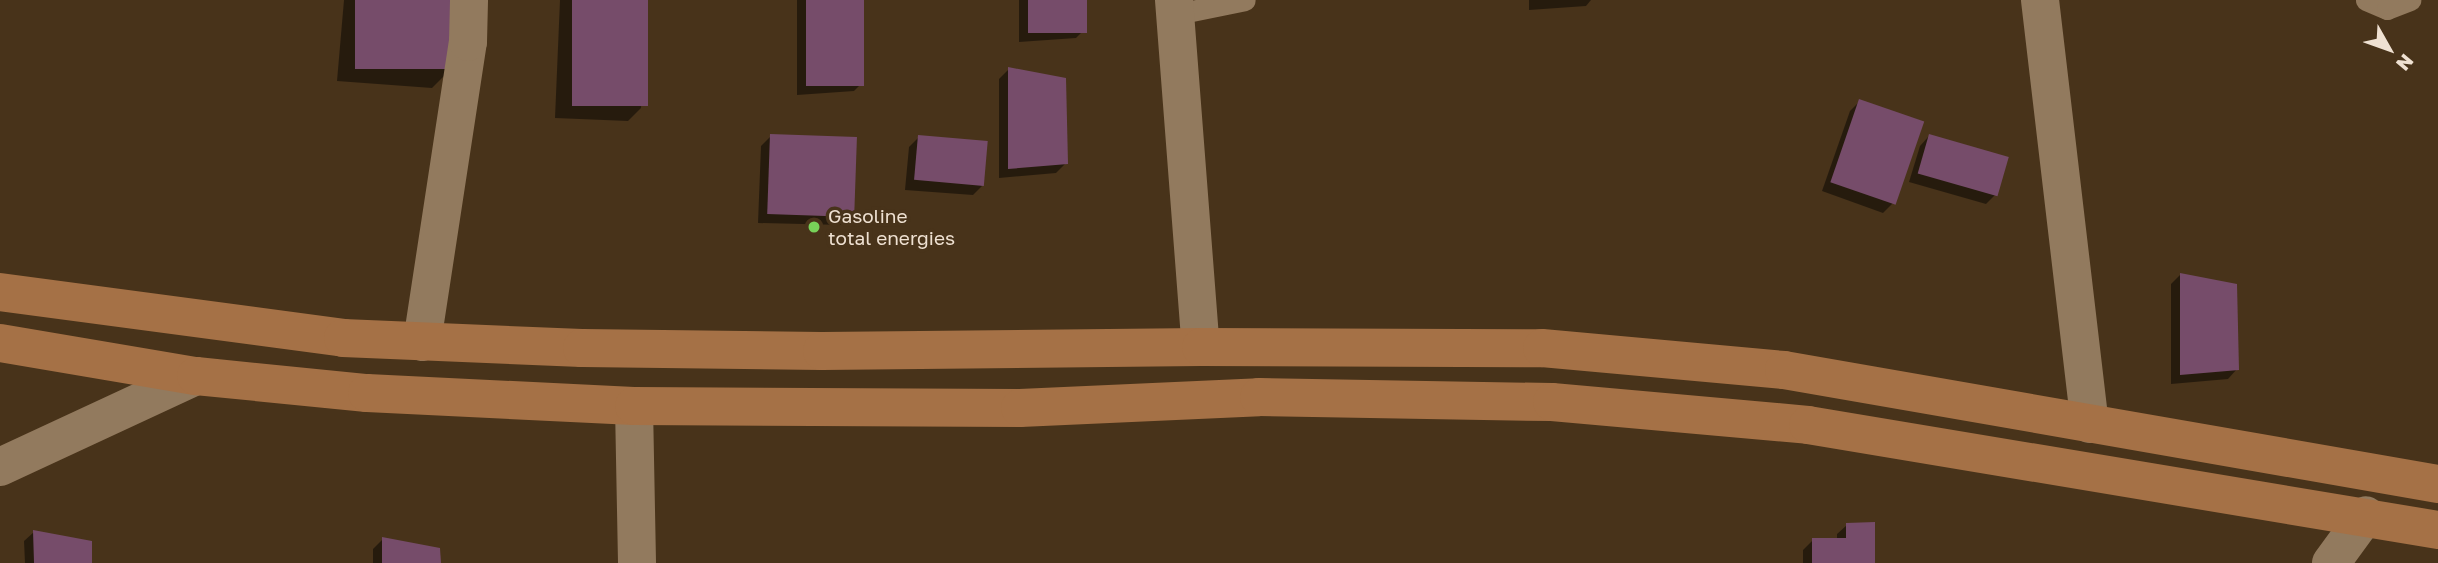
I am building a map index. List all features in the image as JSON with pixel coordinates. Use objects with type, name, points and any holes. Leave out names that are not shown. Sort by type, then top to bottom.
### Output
[{"type":"main road","points":[[0,292],[343,338],[582,348],[822,351],[1201,347],[1542,348],[1784,370],[2438,484]]},
{"type":"main road","points":[[0,343],[196,376],[368,393],[634,406],[1020,408],[1259,397],[1552,402],[1808,425],[2194,491],[2365,515],[2438,530]]},
{"type":"street","points":[[422,342],[468,42],[469,0]]},
{"type":"street","points":[[2040,0],[2090,424]]},
{"type":"street","points":[[1175,7],[1201,347]]},
{"type":"street","points":[[0,467],[196,376]]},
{"type":"street","points":[[634,406],[637,563]]},
{"type":"street","points":[[2331,563],[2365,515]]},
{"type":"lane","points":[[1175,7],[1245,0]]},
{"type":"lane","points":[[2366,0],[2387,9],[2410,0]]},
{"type":"building","points":[[355,0],[453,0],[453,69],[355,69]]},
{"type":"building","points":[[572,0],[648,0],[648,106],[572,106]]},
{"type":"building","points":[[806,0],[864,0],[864,86],[806,86]]},
{"type":"building","points":[[1028,0],[1087,0],[1087,33],[1028,33]]},
{"type":"building","points":[[1008,67],[1066,78],[1068,164],[1008,169]]},
{"type":"building","points":[[1859,99],[1924,121],[1896,205],[1830,182]]},
{"type":"building","points":[[770,134],[857,137],[854,217],[767,214]]},
{"type":"building","points":[[1929,134],[2009,157],[1997,196],[1918,173]]},
{"type":"building","points":[[918,135],[988,141],[984,186],[914,180]]},
{"type":"building","points":[[2180,273],[2237,284],[2239,370],[2180,375]]},
{"type":"building","points":[[1875,522],[1875,563],[1812,563],[1812,538],[1846,538],[1846,523]]},
{"type":"building","points":[[33,530],[92,541],[92,563],[34,563]]},
{"type":"building","points":[[382,537],[440,548],[441,563],[382,563]]},
{"type":"place","name":"Gasoline total energies","points":[[814,227]]}]
